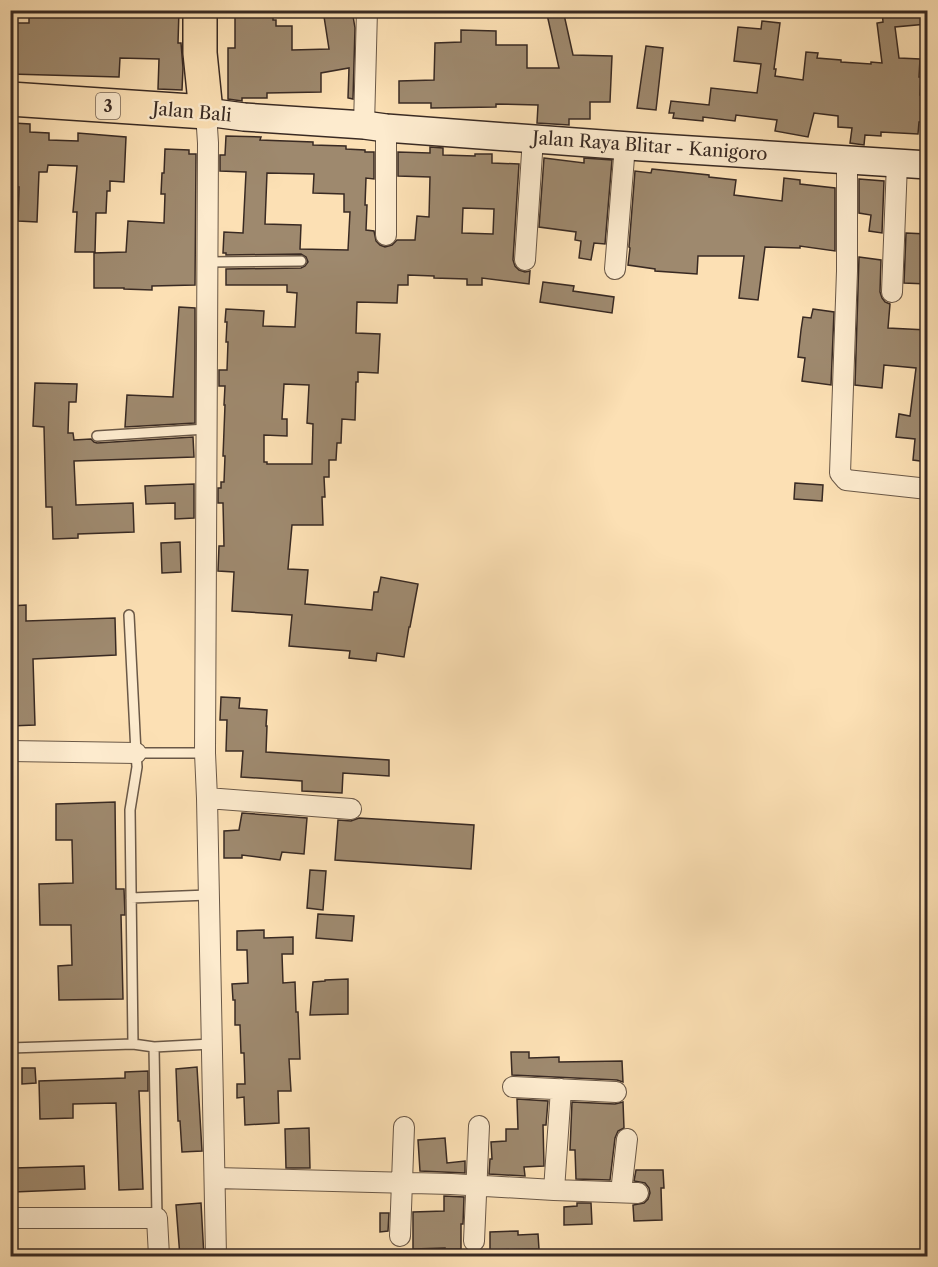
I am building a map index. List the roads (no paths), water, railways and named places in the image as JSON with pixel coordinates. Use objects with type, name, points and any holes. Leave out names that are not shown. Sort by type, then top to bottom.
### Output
[{"type":"highway","points":[[200,10],[200,53],[206,112]]},
{"type":"highway","name":"Jalan Bali","points":[[10,99],[206,112]]},
{"type":"main road","name":"Jalan Bali","points":[[206,112],[375,127]]},
{"type":"main road","name":"Jalan Raya Blitar - Kanigoro","points":[[375,127],[927,165]]},
{"type":"street","points":[[367,10],[375,127],[386,235]]},
{"type":"street","points":[[206,112],[208,143],[205,753],[216,1257]]},
{"type":"street","points":[[525,260],[533,138]]},
{"type":"street","points":[[615,268],[625,145]]},
{"type":"street","points":[[847,159],[847,271],[840,473],[846,480],[927,489]]},
{"type":"street","points":[[892,292],[897,163]]},
{"type":"street","points":[[10,751],[136,753]]},
{"type":"street","points":[[207,798],[351,809]]},
{"type":"street","points":[[513,1088],[616,1092]]},
{"type":"street","points":[[554,1190],[561,1089]]},
{"type":"street","points":[[474,1241],[479,1126]]},
{"type":"street","points":[[400,1236],[404,1127]]},
{"type":"street","points":[[215,1178],[476,1185],[630,1193],[627,1139]]},
{"type":"street","points":[[10,1218],[157,1218],[159,1257]]},
{"type":"lane","points":[[207,262],[300,261]]},
{"type":"lane","points":[[97,436],[206,429]]},
{"type":"lane","points":[[129,615],[137,767],[130,810],[133,1044]]},
{"type":"lane","points":[[136,753],[205,753]]},
{"type":"lane","points":[[131,898],[208,895]]},
{"type":"lane","points":[[10,1038],[11,1048],[133,1044],[154,1047],[211,1044]]},
{"type":"lane","points":[[154,1047],[157,1218]]}]
